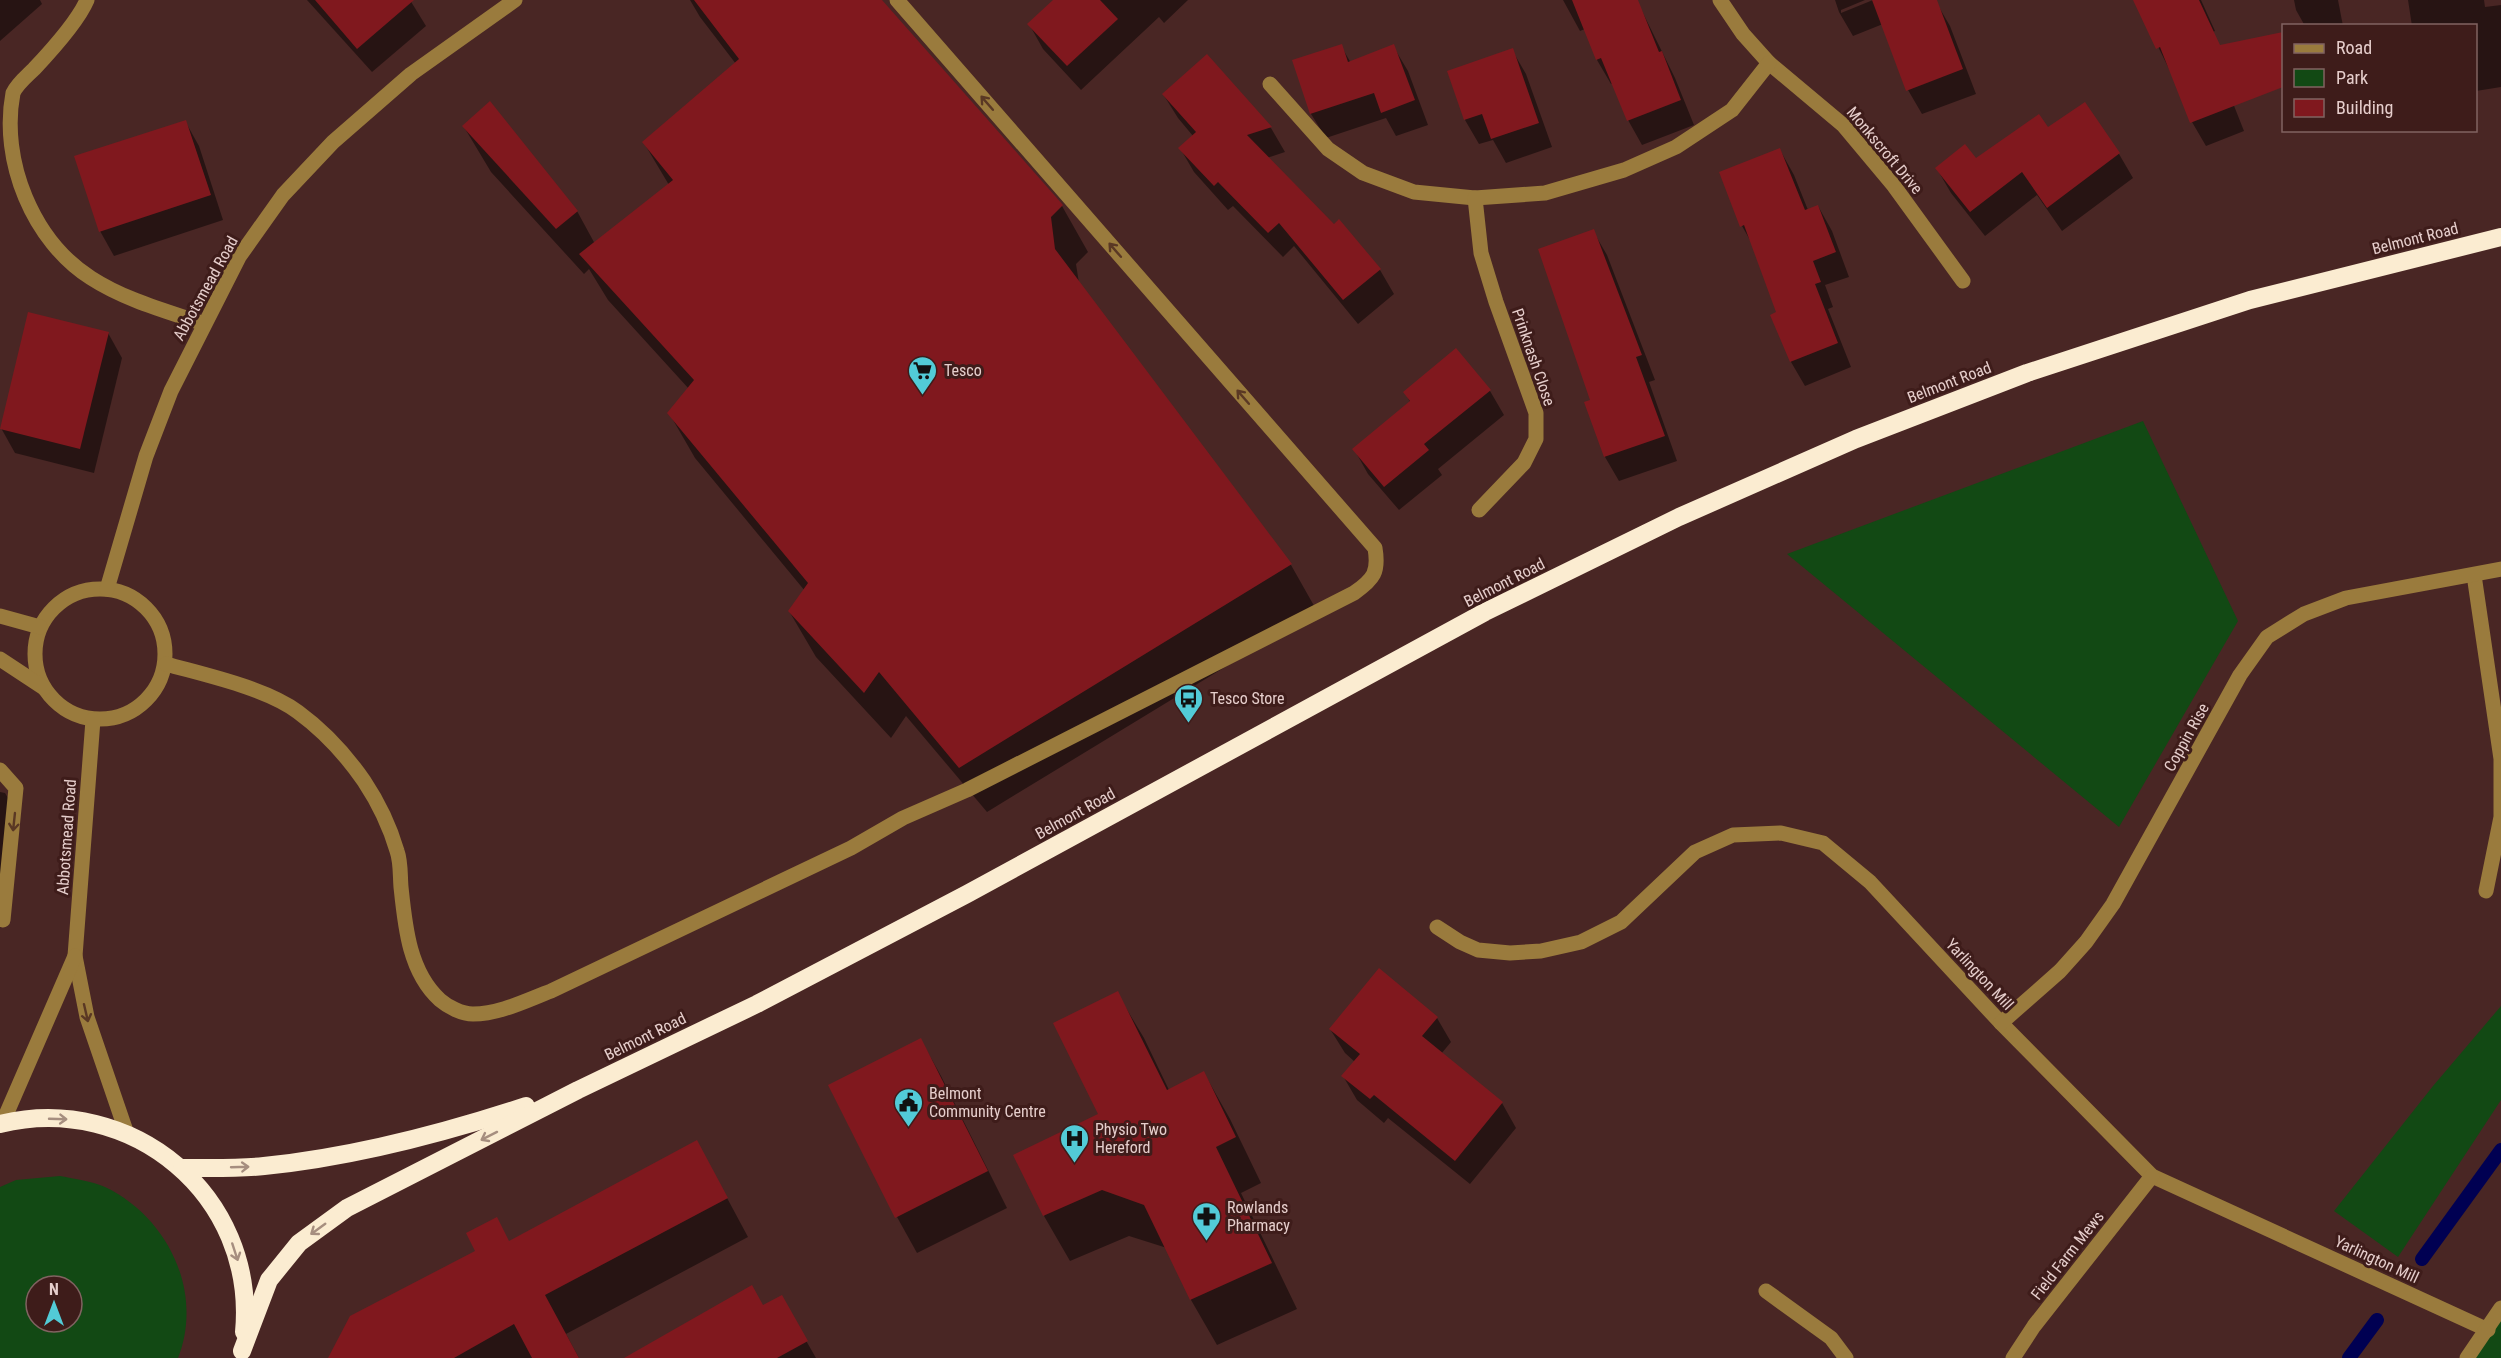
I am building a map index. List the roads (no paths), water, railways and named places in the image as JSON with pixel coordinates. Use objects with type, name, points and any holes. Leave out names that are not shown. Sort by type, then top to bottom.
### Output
[{"type":"highway","name":"Belmont Road","points":[[241,1354],[269,1280],[299,1243],[347,1208],[578,1089],[757,1004],[977,888],[1485,612],[1679,517],[1856,439],[2027,373],[2250,300],[2501,237]]},
{"type":"highway","name":"Belmont Road","points":[[182,1168],[262,1166],[356,1152],[480,1121],[578,1089]]},
{"type":"highway","points":[[1,1124],[33,1118],[65,1118],[97,1124],[127,1134],[156,1149],[182,1168],[213,1207],[228,1233],[241,1271],[246,1311],[241,1354]]},
{"type":"street","points":[[87,0],[48,54],[14,91],[1,124],[6,171],[23,208],[57,252],[91,278],[133,300],[204,324]]},
{"type":"street","name":"Abbotsmead Road","points":[[107,589],[146,456],[171,391],[239,257],[283,195],[333,142],[411,74],[515,0]]},
{"type":"street","points":[[166,664],[257,692],[297,711],[329,738],[364,781],[378,804],[398,852],[402,902],[420,977],[433,994],[448,1007],[472,1014],[505,1008],[551,991],[851,848],[903,818],[967,790],[1371,581],[1378,564],[1375,548],[897,0]]},
{"type":"street","name":"Monkscroft Drive","points":[[1720,0],[1743,34],[1770,63],[1843,125],[1894,186],[1963,281]]},
{"type":"street","points":[[1270,84],[1328,149],[1363,173],[1414,192],[1475,198],[1545,193],[1624,170],[1676,147],[1732,110],[1770,63]]},
{"type":"street","name":"Prinknash Close","points":[[1475,198],[1481,253],[1496,302],[1536,412],[1536,439],[1524,463],[1479,510]]},
{"type":"street","name":"Coppin Rise","points":[[2001,1023],[2060,971],[2086,942],[2113,904],[2240,675],[2267,637],[2304,614],[2346,598],[2501,569]]},
{"type":"street","points":[[2474,575],[2500,759],[2500,817],[2487,891]]},
{"type":"street","points":[[107,589],[128,595],[146,606],[159,623],[166,642],[166,664],[160,683],[148,699],[132,712],[113,719],[93,720],[74,715],[57,704],[44,688],[36,668],[35,648],[40,627],[51,610],[67,598],[87,590],[107,589]]},
{"type":"street","points":[[0,616],[40,627]]},
{"type":"street","points":[[0,659],[44,688]]},
{"type":"street","name":"Abbotsmead Road","points":[[93,720],[75,956],[87,1017],[127,1134]]},
{"type":"street","points":[[0,770],[16,788],[1,924]]},
{"type":"street","name":"Yarlington Mill","points":[[1437,927],[1460,942],[1478,950],[1510,953],[1541,951],[1581,942],[1621,922],[1695,852],[1733,835],[1781,833],[1823,843],[1870,882],[2001,1023],[2152,1176],[2488,1330]]},
{"type":"street","name":"Abbotsmead Road","points":[[1,1124],[75,956]]},
{"type":"street","name":"Field Farm Mews","points":[[2013,1358],[2034,1326],[2152,1176]]},
{"type":"street","points":[[1766,1291],[1831,1338],[1846,1358]]},
{"type":"street","points":[[2467,1358],[2501,1308]]},
{"type":"waterway","points":[[2422,1259],[2501,1150]]},
{"type":"waterway","points":[[2349,1358],[2377,1320]]},
{"type":"place","name":"Tesco","points":[[923,396]]},
{"type":"place","name":"Tesco Store","points":[[1189,724]]},
{"type":"place","name":"Belmont Community Centre","points":[[908,1128]]},
{"type":"place","name":"Physio Two Hereford","points":[[1074,1164]]},
{"type":"place","name":"Rowlands Pharmacy","points":[[1206,1242]]}]
